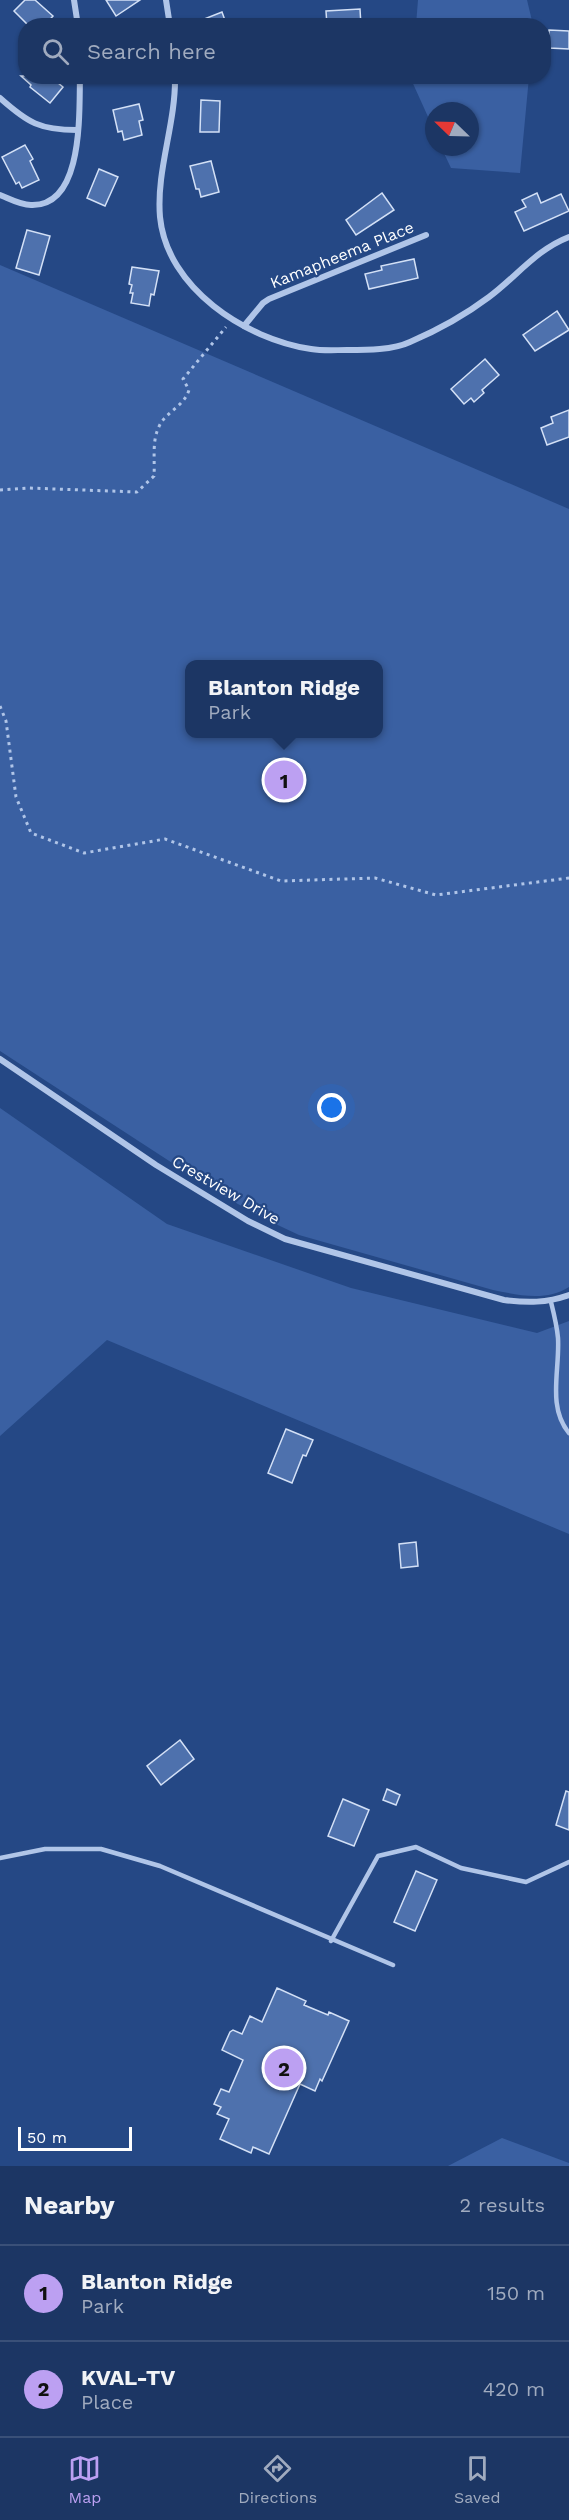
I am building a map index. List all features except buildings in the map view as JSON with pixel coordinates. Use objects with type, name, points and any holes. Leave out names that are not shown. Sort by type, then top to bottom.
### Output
[{"type":"street","points":[[74,0],[77,18]]},
{"type":"street","points":[[166,0],[169,18]]},
{"type":"street","points":[[0,195],[32,205],[49,201],[63,188],[73,168],[78,130],[80,84]]},
{"type":"street","points":[[174,84],[172,124],[162,182],[160,217],[171,255],[197,291],[213,308],[232,320],[271,338],[311,349],[365,350],[407,344],[450,322],[490,297],[543,250],[569,237]]},
{"type":"street","points":[[0,98],[32,124],[46,129],[78,130]]},
{"type":"street","name":"Kamapheema Place","points":[[244,326],[263,303],[270,299],[426,235]]},
{"type":"street","name":"Crestview Drive","points":[[0,1059],[220,1205],[285,1239],[504,1299],[529,1303],[551,1302],[569,1296]]},
{"type":"lane","points":[[551,1302],[558,1338],[557,1407],[559,1416],[569,1433]]},
{"type":"lane","points":[[331,1941],[378,1856],[416,1847],[461,1868],[526,1882],[569,1862]]},
{"type":"lane","points":[[0,1858],[45,1849],[101,1849],[160,1866],[331,1941],[393,1965]]},
{"type":"path","points":[[0,490],[28,488],[137,492],[154,476],[157,430],[168,414],[186,399],[189,390],[183,379],[232,320]]},
{"type":"path","points":[[0,706],[6,721],[16,797],[31,833],[84,853],[165,839],[281,881],[375,878],[436,895],[569,878]]},
{"type":"shaded area","points":[[418,0],[527,0],[531,18],[417,18]]},
{"type":"shaded area","points":[[413,84],[528,84],[520,173],[451,168],[445,156],[479,156],[479,102],[425,102],[425,110]]},
{"type":"shaded area","points":[[0,265],[569,509],[569,1287],[560,1292],[541,1296],[493,1290],[299,1235],[220,1194],[0,1051]]},
{"type":"shaded area","points":[[0,1108],[167,1224],[351,1288],[537,1333],[569,1321],[569,1534],[107,1340],[0,1436]]},
{"type":"shaded area","points":[[502,2138],[569,2163],[569,2166],[448,2166]]},
{"type":"place","name":"Blanton Ridge","points":[[284,780]]},
{"type":"place","name":"KVAL-TV","points":[[284,2068]]}]
